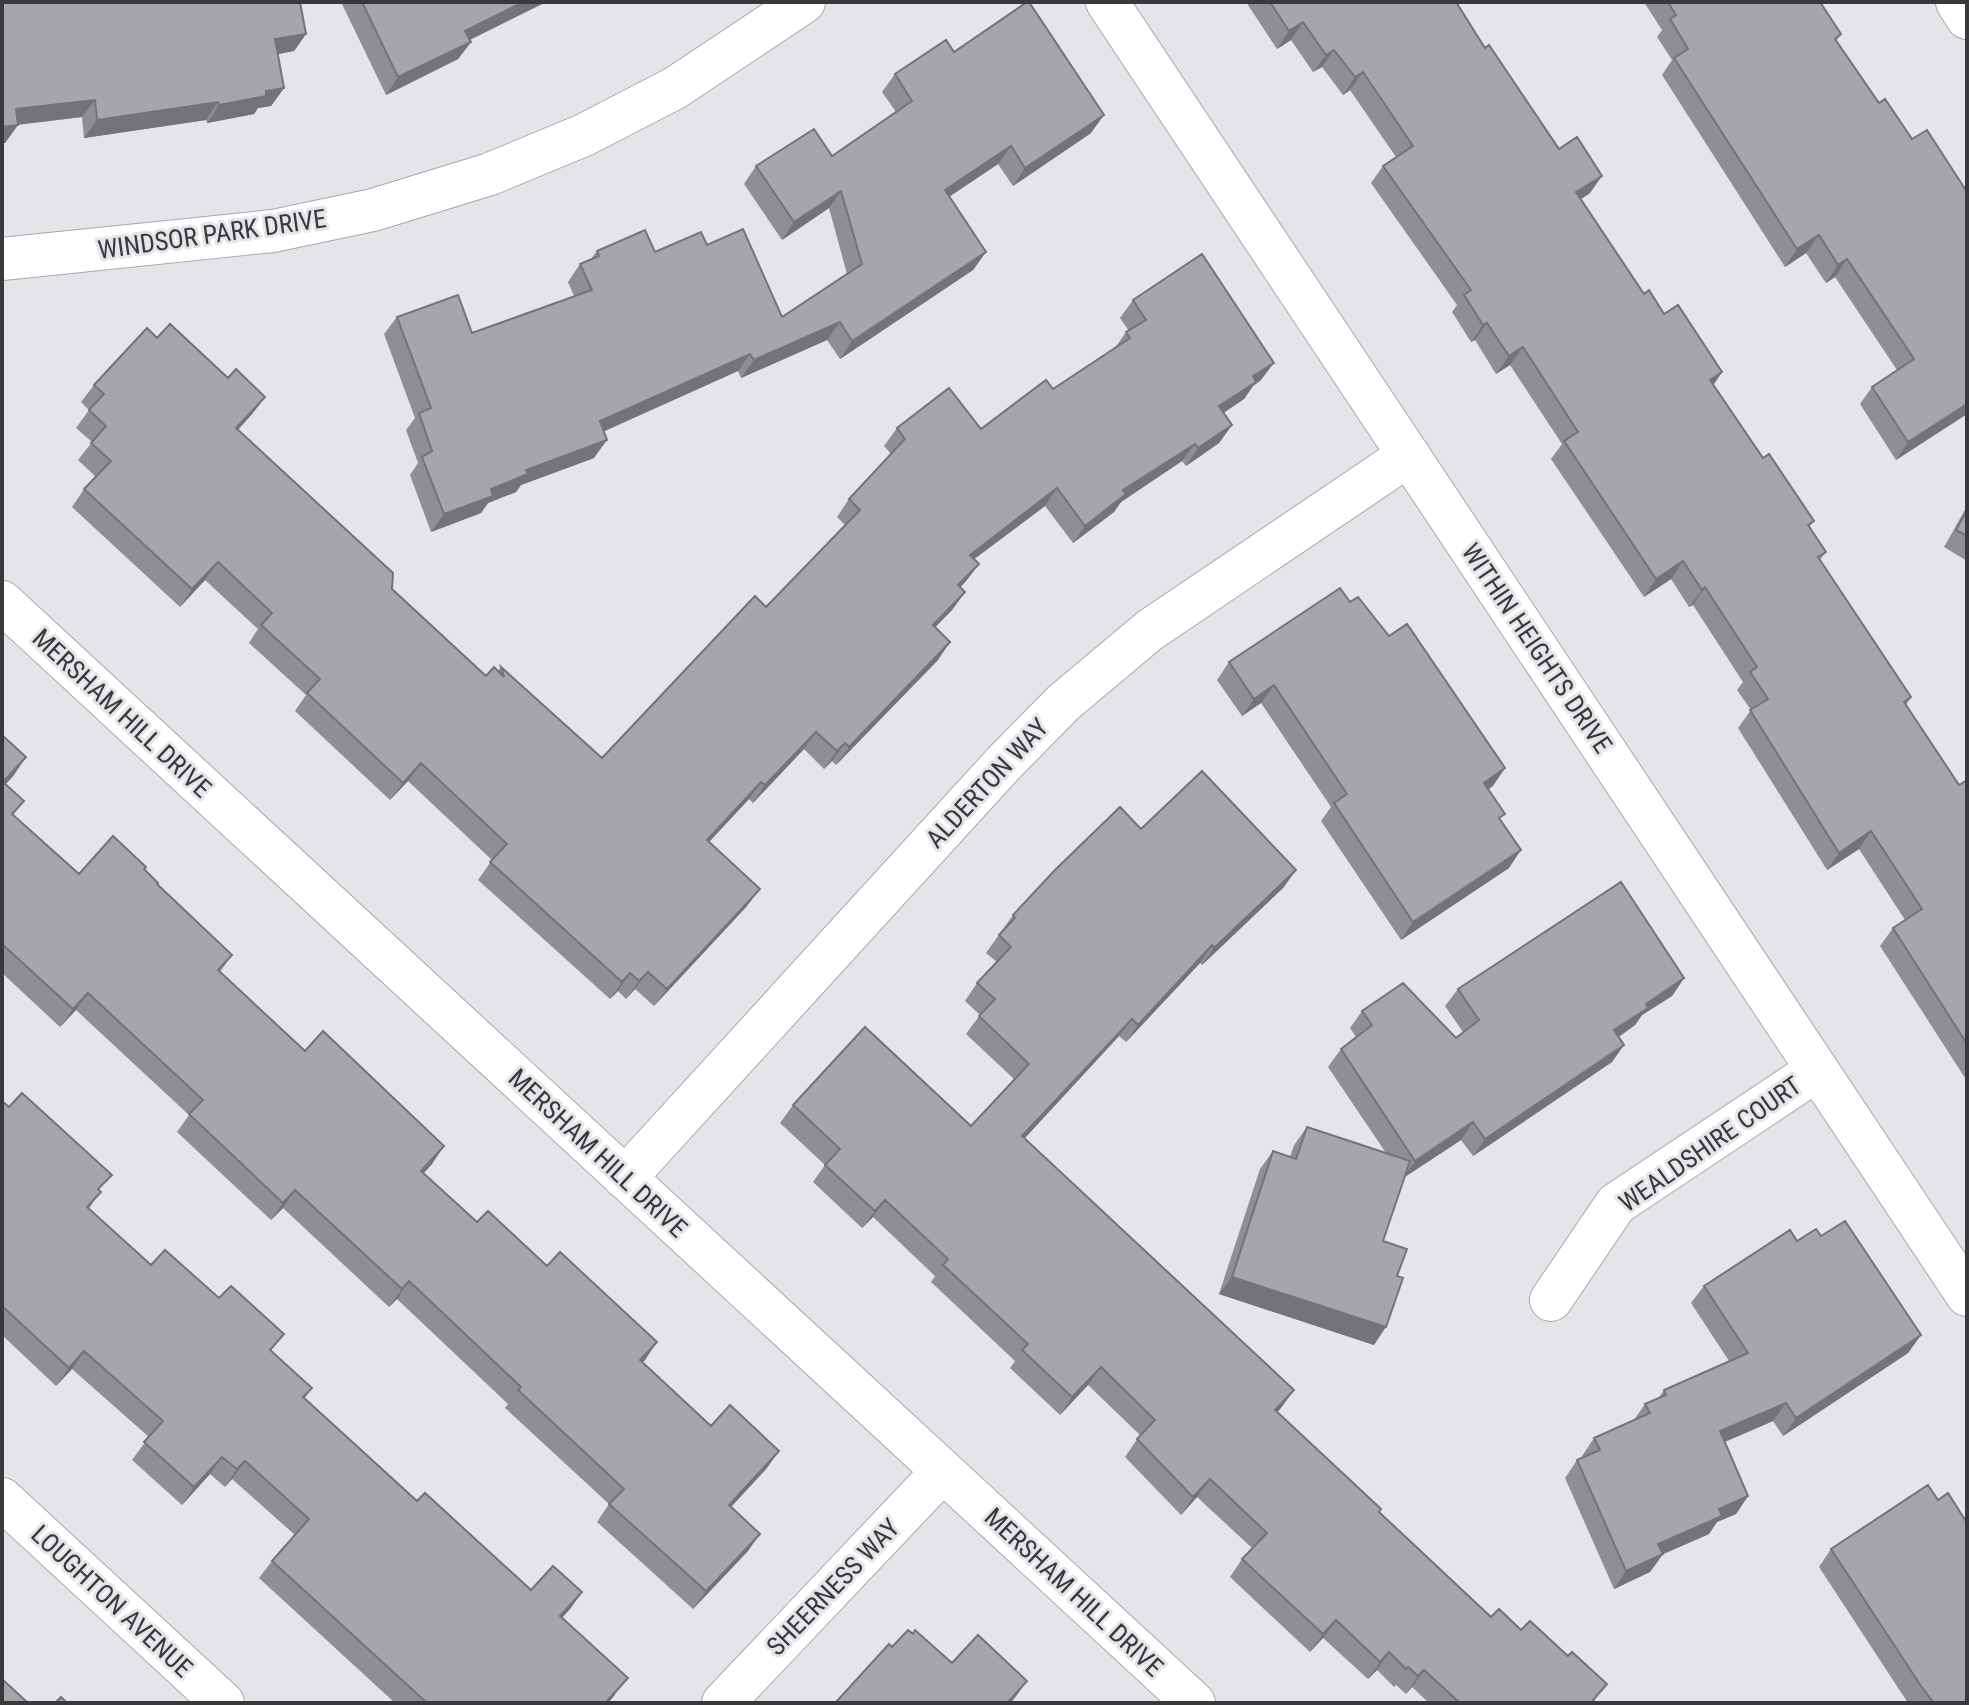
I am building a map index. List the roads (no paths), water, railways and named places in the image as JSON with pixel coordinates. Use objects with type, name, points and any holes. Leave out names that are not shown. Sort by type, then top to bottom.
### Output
[{"type":"street","name":"WINDSOR PARK DRIVE","points":[[2,259],[273,231],[373,210],[490,174],[584,135],[675,88],[804,2]]},
{"type":"street","name":"WITHIN HEIGHTS DRIVE","points":[[1107,2],[1967,1295]]},
{"type":"street","points":[[1957,2],[1967,18]]},
{"type":"street","name":"ALDERTON WAY","points":[[625,1178],[1004,763],[1063,703],[1150,630],[1409,455]]},
{"type":"street","name":"MERSHAM HILL DRIVE","points":[[2,602],[1194,1703]]},
{"type":"street","name":"WEALDSHIRE COURT","points":[[1551,1300],[1616,1204],[1817,1070]]},
{"type":"street","name":"SHEERNESS WAY","points":[[723,1703],[943,1471]]},
{"type":"street","name":"LOUGHTON AVENUE","points":[[2,1499],[223,1703]]}]
